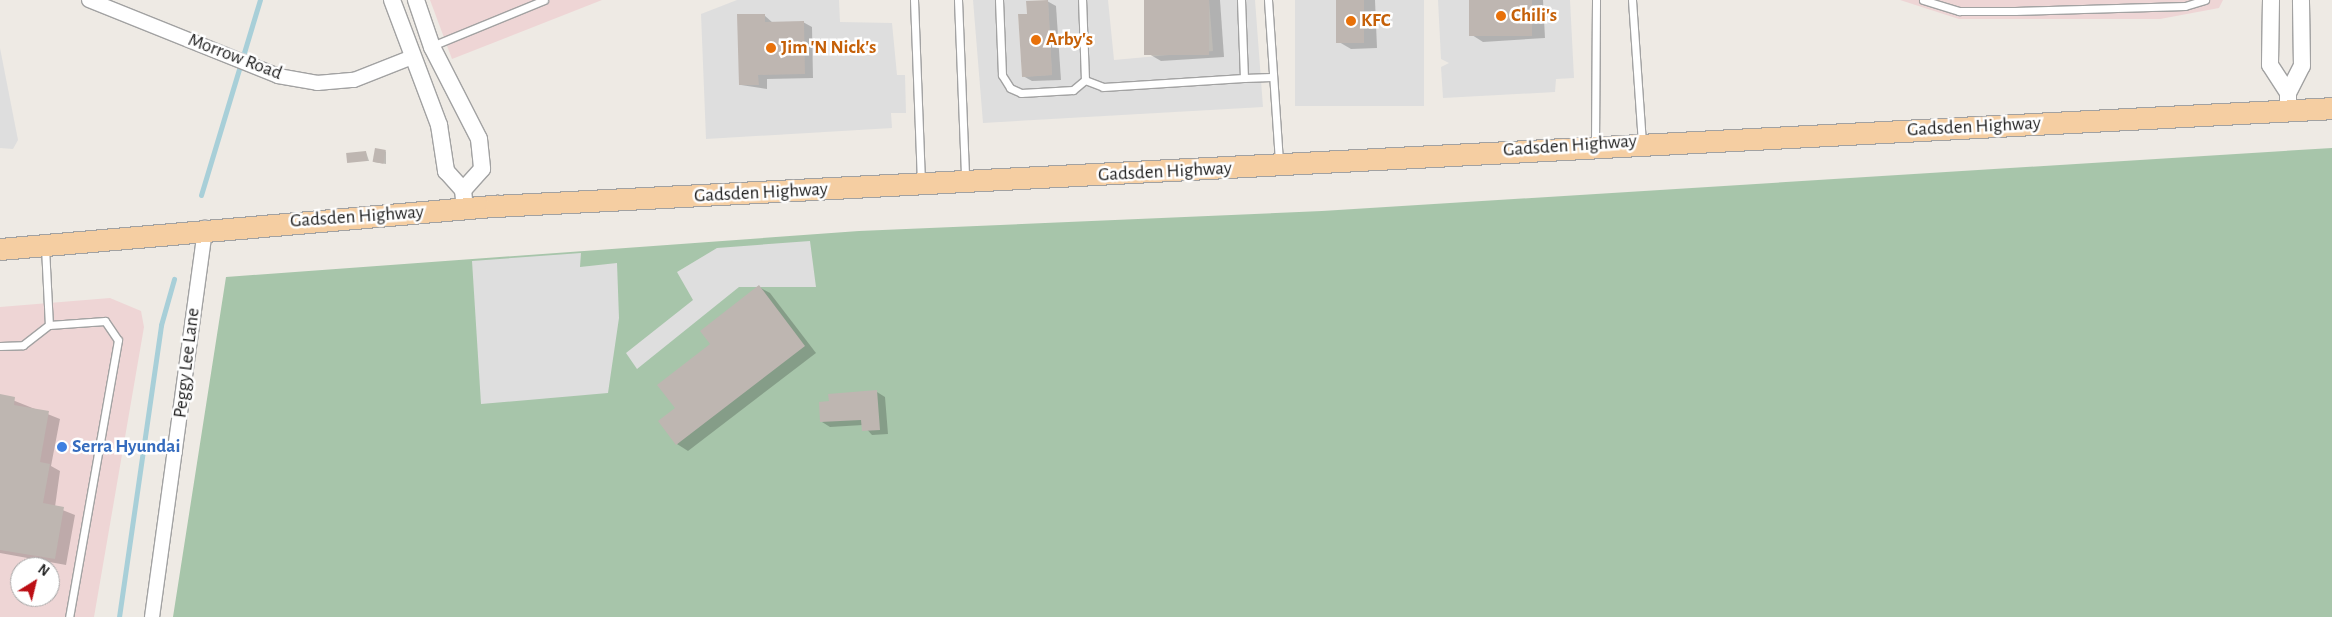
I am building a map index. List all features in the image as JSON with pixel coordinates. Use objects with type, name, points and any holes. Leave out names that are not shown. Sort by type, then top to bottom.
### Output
[{"type":"main road","name":"Gadsden Highway","points":[[0,250],[464,199],[966,183],[2288,102],[2332,108]]},
{"type":"street","name":"Morrow Road","points":[[89,0],[278,76],[307,81],[354,80],[412,57]]},
{"type":"street","points":[[392,0],[439,125],[446,171],[464,199],[482,169],[479,139],[431,46],[416,0]]},
{"type":"street","points":[[2271,0],[2270,65],[2288,102]]},
{"type":"street","points":[[2288,102],[2302,66],[2301,0]]},
{"type":"street","name":"Peggy Lee Lane","points":[[152,617],[205,228]]},
{"type":"lane","points":[[431,46],[544,0]]},
{"type":"lane","points":[[914,0],[921,185]]},
{"type":"lane","points":[[958,0],[966,183]]},
{"type":"lane","points":[[1000,0],[1002,75],[1010,88],[1021,93],[1073,90],[1085,80]]},
{"type":"lane","points":[[1082,0],[1085,80]]},
{"type":"lane","points":[[1241,0],[1244,78]]},
{"type":"lane","points":[[1268,0],[1271,77],[1280,165]]},
{"type":"lane","points":[[1595,145],[1596,0]]},
{"type":"lane","points":[[1632,0],[1642,142]]},
{"type":"lane","points":[[1923,0],[1958,10],[2015,11],[2185,6],[2205,0]]},
{"type":"lane","points":[[1085,80],[1103,87],[1271,77]]},
{"type":"lane","points":[[45,245],[49,324]]},
{"type":"lane","points":[[0,346],[23,345],[49,324],[105,321],[118,340],[69,617]]},
{"type":"shaded area","points":[[430,0],[602,0],[452,59]]},
{"type":"shaded area","points":[[737,0],[839,0],[840,22],[892,23],[897,75],[905,75],[906,113],[891,113],[892,128],[706,139],[701,14]]},
{"type":"shaded area","points":[[973,0],[1044,0],[1026,1],[1027,14],[1018,14],[1022,77],[1052,75],[1048,0],[1108,0],[1114,60],[1213,51],[1209,0],[1255,0],[1263,107],[983,123]]},
{"type":"shaded area","points":[[1295,0],[1424,0],[1424,106],[1295,106]]},
{"type":"shaded area","points":[[1438,0],[1570,0],[1574,78],[1556,79],[1555,92],[1443,98],[1441,67],[1449,63],[1441,59]]},
{"type":"shaded area","points":[[1900,0],[2223,0],[2219,8],[2160,19],[1959,19]]},
{"type":"shaded area","points":[[0,48],[18,140],[13,149],[0,148]]},
{"type":"shaded area","points":[[810,241],[816,287],[739,287],[637,369],[626,353],[693,300],[677,272],[717,248]]},
{"type":"shaded area","points":[[581,253],[580,267],[617,263],[619,318],[608,393],[481,404],[472,261]]},
{"type":"shaded area","name":"Serra Hyundai","points":[[110,298],[141,311],[144,327],[94,617],[0,617],[0,307]]},
{"type":"green space","points":[[2332,148],[2332,617],[173,617],[226,277],[859,231],[1322,211]]},
{"type":"building","points":[[1048,0],[1052,75],[1022,77],[1018,14],[1027,14],[1026,1]]},
{"type":"building","points":[[1144,0],[1209,0],[1209,55],[1144,55]]},
{"type":"building","name":"KFC","points":[[1336,0],[1364,0],[1364,43],[1336,43]]},
{"type":"building","name":"Chili's","points":[[1469,0],[1532,0],[1532,36],[1469,36]]},
{"type":"building","name":"Jim 'N Nick's","points":[[737,14],[765,14],[765,22],[804,21],[805,74],[758,75],[759,85],[739,85]]},
{"type":"building","points":[[375,148],[386,150],[383,164],[373,162]]},
{"type":"building","points":[[366,151],[367,161],[347,163],[346,153]]},
{"type":"building","points":[[759,285],[805,346],[676,445],[658,421],[675,408],[657,385],[710,344],[700,331]]},
{"type":"building","points":[[877,390],[880,430],[862,431],[861,420],[820,422],[819,402],[829,401],[828,394]]},
{"type":"building","points":[[0,394],[15,397],[14,405],[49,411],[40,462],[50,464],[43,503],[64,507],[55,557],[43,557],[0,550]]},
{"type":"waterway","points":[[201,195],[260,0]]},
{"type":"waterway","points":[[119,617],[161,325],[174,279]]},
{"type":"place","name":"Chili's","points":[[1501,16]]},
{"type":"place","name":"KFC","points":[[1351,21]]},
{"type":"place","name":"Arby's","points":[[1036,40]]},
{"type":"place","name":"Jim 'N Nick's","points":[[771,48]]},
{"type":"place","name":"Serra Hyundai","points":[[62,447]]}]
